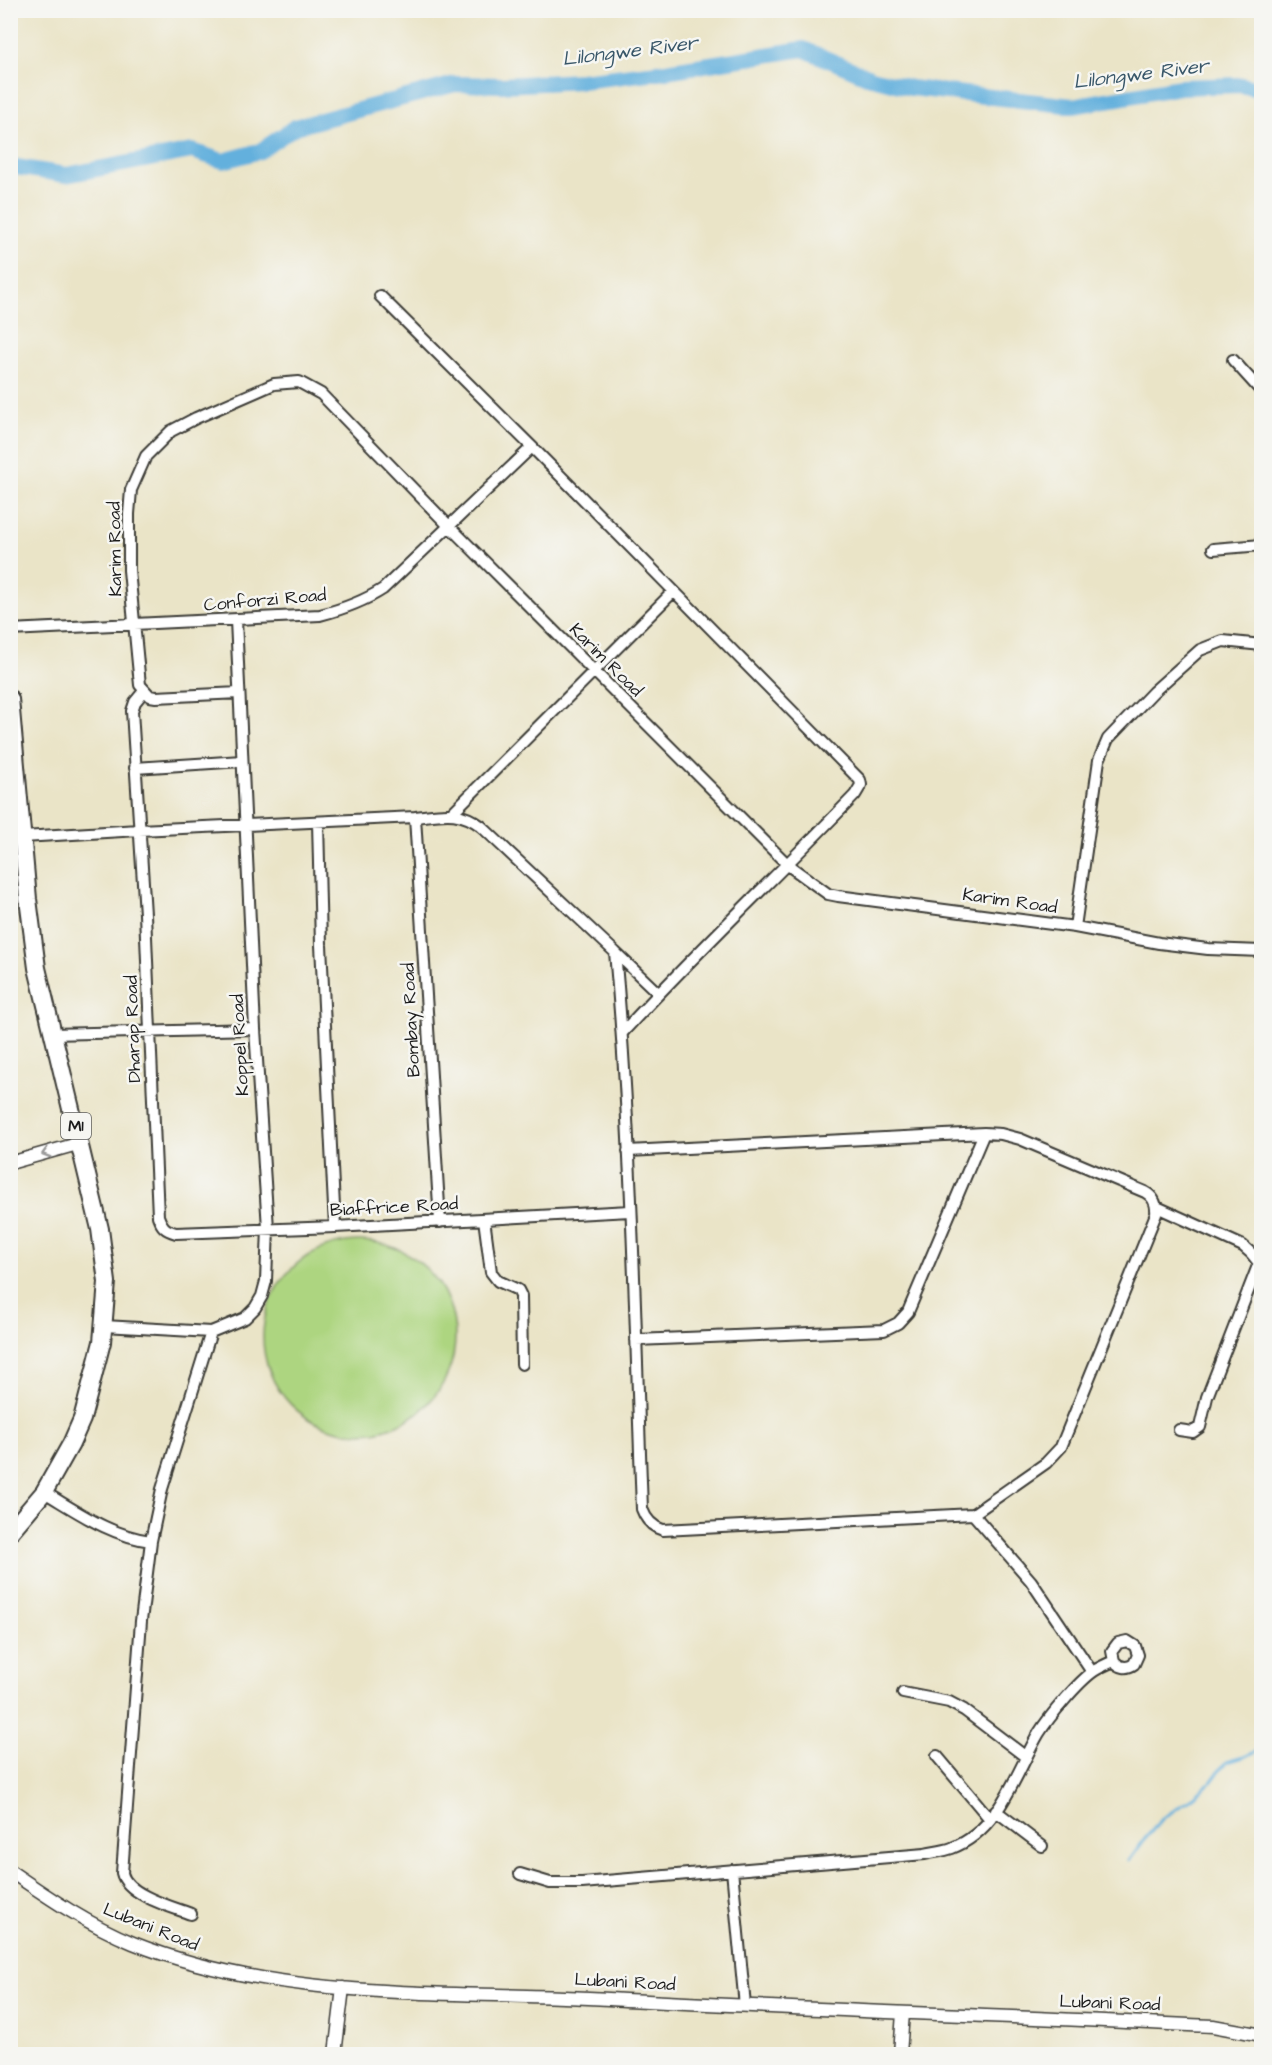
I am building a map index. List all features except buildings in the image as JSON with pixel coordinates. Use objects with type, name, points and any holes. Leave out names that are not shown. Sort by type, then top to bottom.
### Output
[{"type":"highway","name":"M1","points":[[10,699],[33,940],[52,1034],[81,1143],[105,1256],[107,1282],[104,1326],[82,1419],[44,1492],[10,1532]]},
{"type":"street","points":[[380,296],[860,780],[861,785],[855,795],[788,865],[658,993],[622,1033]]},
{"type":"street","points":[[1233,360],[1262,392]]},
{"type":"street","name":"Karim Road","points":[[144,691],[138,679],[129,570],[129,514],[131,489],[146,456],[171,431],[196,418],[274,384],[299,382],[321,394],[447,525],[788,865],[828,894],[1075,927],[1160,943],[1208,949],[1262,951]]},
{"type":"street","name":"Conforzi Road","points":[[10,630],[320,615],[364,601],[383,589],[447,525],[532,447]]},
{"type":"street","points":[[1213,549],[1262,545]]},
{"type":"street","points":[[452,813],[674,591]]},
{"type":"street","name":"Koppel Road","points":[[104,1326],[211,1332],[245,1318],[255,1308],[262,1296],[268,1264],[236,620]]},
{"type":"street","points":[[1075,927],[1099,760],[1104,745],[1153,692],[1200,650],[1223,641],[1262,645]]},
{"type":"street","points":[[144,691],[156,697],[239,693]]},
{"type":"street","name":"Dharap Road","points":[[144,691],[135,702],[132,711],[158,1216],[161,1225]]},
{"type":"street","points":[[135,768],[242,761]]},
{"type":"street","points":[[23,837],[416,817],[452,813],[469,818],[481,826],[658,993]]},
{"type":"street","name":"Bombay Road","points":[[416,817],[440,1222]]},
{"type":"street","points":[[318,822],[321,945],[335,1227]]},
{"type":"street","points":[[615,952],[628,1150],[642,1509],[650,1523],[656,1528],[663,1530],[973,1514],[1046,1463],[1061,1447],[1157,1208],[1150,1195],[1145,1192],[1020,1139],[1001,1134],[628,1150]]},
{"type":"street","points":[[52,1034],[255,1029]]},
{"type":"street","points":[[636,1340],[884,1330],[898,1323],[908,1312],[984,1133]]},
{"type":"street","points":[[10,1163],[81,1143]]},
{"type":"street","points":[[1157,1208],[1243,1246],[1251,1252],[1258,1263],[1206,1397],[1200,1427],[1193,1432],[1179,1430]]},
{"type":"street","name":"Biaffrice Road","points":[[161,1225],[167,1231],[176,1233],[630,1211]]},
{"type":"street","points":[[484,1219],[490,1272],[498,1281],[518,1290],[521,1296],[522,1364]]},
{"type":"street","points":[[191,1914],[138,1892],[122,1876],[141,1621],[151,1541],[162,1489],[211,1332]]},
{"type":"street","points":[[44,1492],[116,1532],[133,1539],[151,1541]]},
{"type":"street","points":[[973,1514],[1031,1581],[1092,1672]]},
{"type":"street","points":[[520,1874],[550,1882],[582,1883],[941,1851],[954,1847],[972,1835],[993,1815],[1040,1731],[1092,1672],[1114,1661]]},
{"type":"street","points":[[903,1693],[949,1702],[1026,1757]]},
{"type":"street","points":[[937,1756],[993,1815],[1042,1846]]},
{"type":"street","points":[[732,1870],[745,2006]]},
{"type":"street","name":"Lubani Road","points":[[10,1871],[100,1928],[163,1954],[204,1966],[253,1976],[343,1988],[1213,2026],[1262,2035]]},
{"type":"street","points":[[335,2055],[343,1988]]},
{"type":"street","points":[[900,2055],[903,2013]]},
{"type":"green space","points":[[359,1241],[396,1248],[427,1269],[448,1300],[455,1337],[448,1374],[427,1405],[396,1426],[359,1433],[322,1426],[291,1405],[270,1374],[263,1337],[270,1300],[291,1269],[322,1248]]},
{"type":"waterway","name":"Lilongwe River","points":[[10,166],[66,175],[192,151],[223,161],[260,151],[295,127],[455,84],[502,85],[581,81],[666,71],[803,49],[872,78],[911,88],[1073,106],[1180,87],[1241,85],[1262,90]]},
{"type":"waterway","points":[[1129,1861],[1163,1818],[1212,1781],[1226,1762],[1244,1757],[1262,1748]]}]
